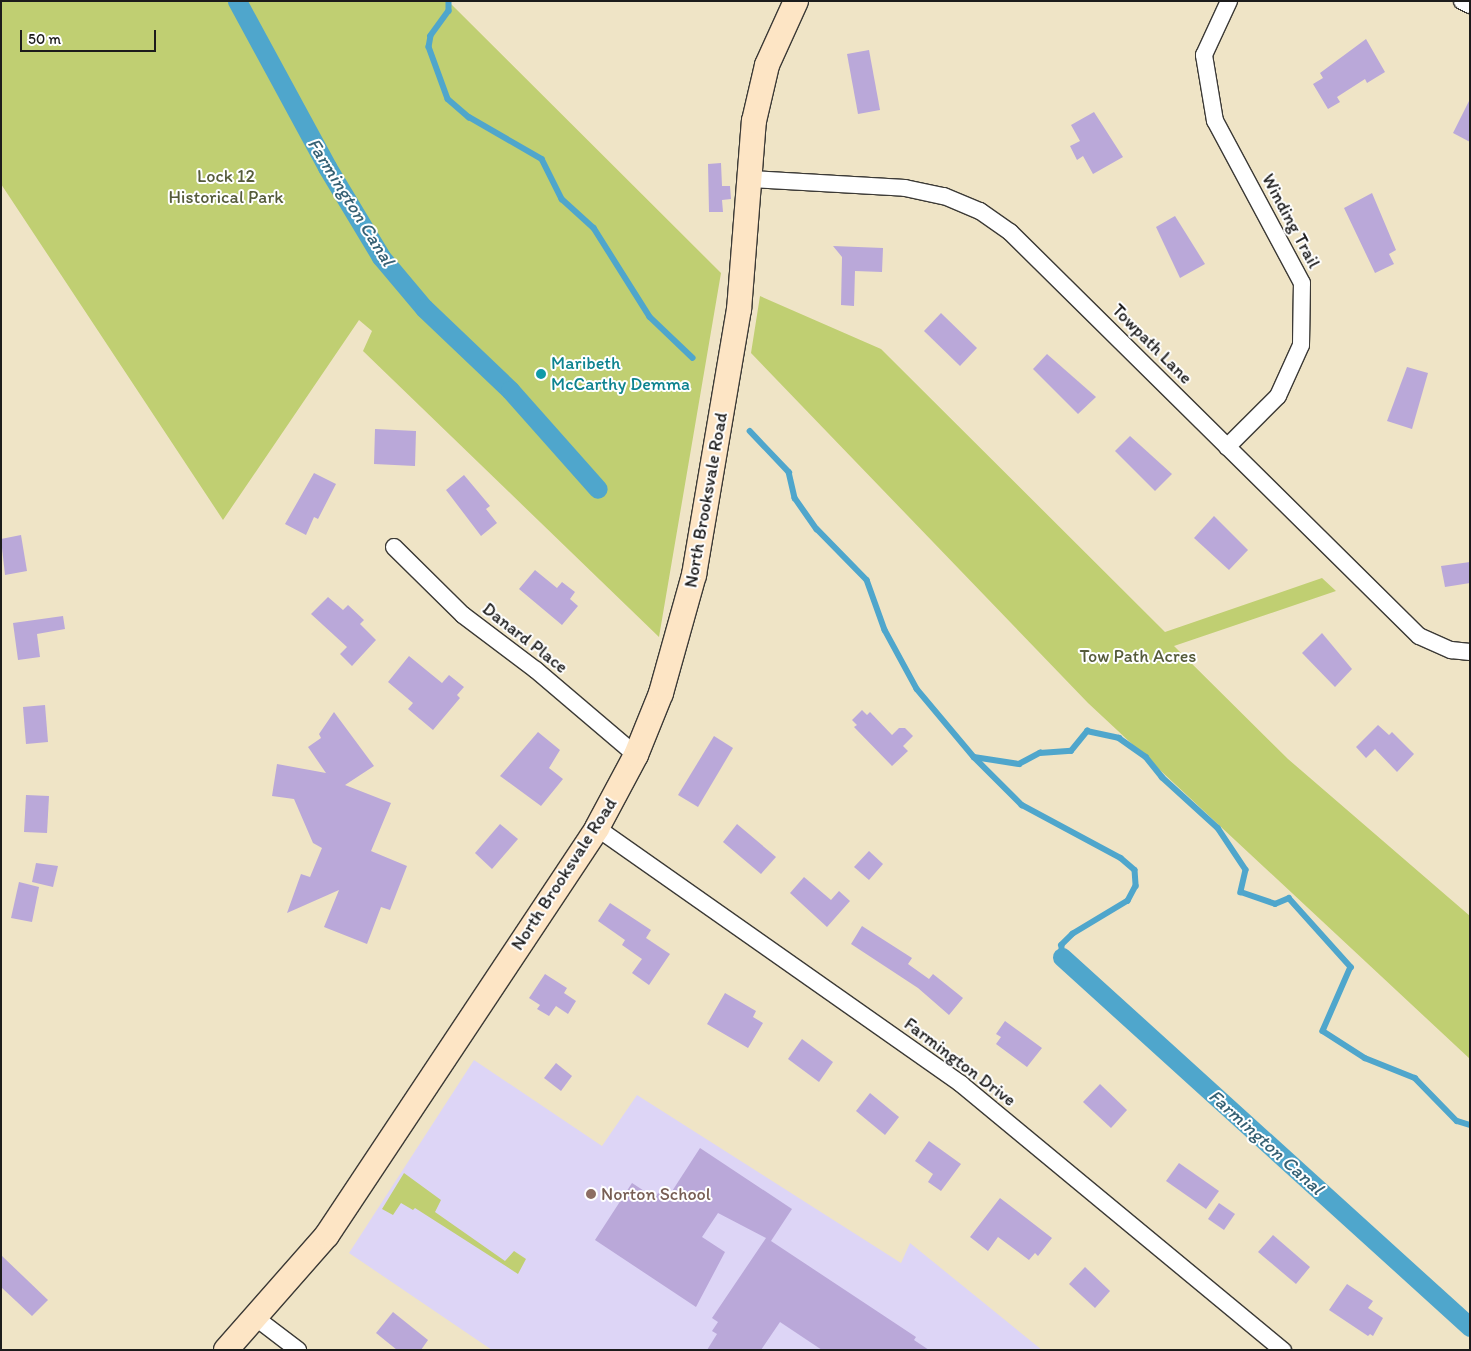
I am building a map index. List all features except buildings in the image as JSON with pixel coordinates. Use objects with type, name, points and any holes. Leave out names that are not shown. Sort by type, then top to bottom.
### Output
[{"type":"main road","name":"North Brooksvale Road","points":[[226,1350],[327,1235],[597,828],[636,756],[660,693],[694,575],[739,310],[751,179],[754,122],[767,65],[796,1]]},
{"type":"street","name":"Winding Trail","points":[[1228,447],[1278,396],[1302,345],[1302,284],[1215,122],[1204,55],[1229,1]]},
{"type":"street","points":[[1462,1],[1470,5]]},
{"type":"street","name":"Towpath Lane","points":[[751,179],[905,188],[944,196],[980,211],[1010,232],[1419,636],[1451,650],[1470,652]]},
{"type":"street","name":"Danard Place","points":[[394,547],[463,615],[536,670],[636,756]]},
{"type":"street","name":"Farmington Drive","points":[[597,828],[961,1084],[1283,1350]]},
{"type":"street","points":[[256,1318],[298,1350]]},
{"type":"shaded area","name":"Norton School","points":[[474,1060],[602,1146],[637,1095],[901,1263],[910,1243],[1042,1350],[492,1350],[349,1253]]},
{"type":"green space","name":"Lock 12 Historical Park","points":[[1,1],[448,1],[721,273],[659,637],[363,351],[372,331],[359,320],[223,520],[1,184]]},
{"type":"green space","name":"Tow Path Acres","points":[[760,296],[881,349],[1165,632],[1322,578],[1336,591],[1174,646],[1288,759],[1470,916],[1470,1059],[1088,703],[751,353]]},
{"type":"green space","points":[[404,1173],[441,1200],[435,1212],[505,1261],[514,1251],[526,1259],[518,1274],[415,1208],[413,1210],[401,1203],[393,1215],[382,1209]]},
{"type":"waterway","name":"Farmington Canal","points":[[237,1],[327,167],[381,257],[424,308],[510,390],[598,489]]},
{"type":"waterway","points":[[449,1],[449,11],[431,36],[429,47],[448,99],[469,117],[542,159],[562,199],[594,228],[650,317],[693,358]]},
{"type":"waterway","points":[[750,431],[789,472],[795,498],[817,529],[867,580],[885,630],[917,689],[974,757],[1022,805],[1121,858],[1135,870],[1136,886],[1128,901],[1073,934],[1062,945],[1062,957]]},
{"type":"waterway","points":[[974,757],[1019,764],[1040,753],[1071,751],[1087,731],[1119,738],[1146,757],[1162,777],[1218,828],[1246,870],[1241,892],[1275,904],[1289,898],[1351,967],[1323,1031],[1365,1058],[1415,1078],[1457,1121],[1470,1125]]},
{"type":"waterway","name":"Farmington Canal","points":[[1062,957],[1470,1327]]},
{"type":"place","name":"Maribeth McCarthy Demma","points":[[541,374]]},
{"type":"place","name":"Norton School","points":[[591,1194]]}]
